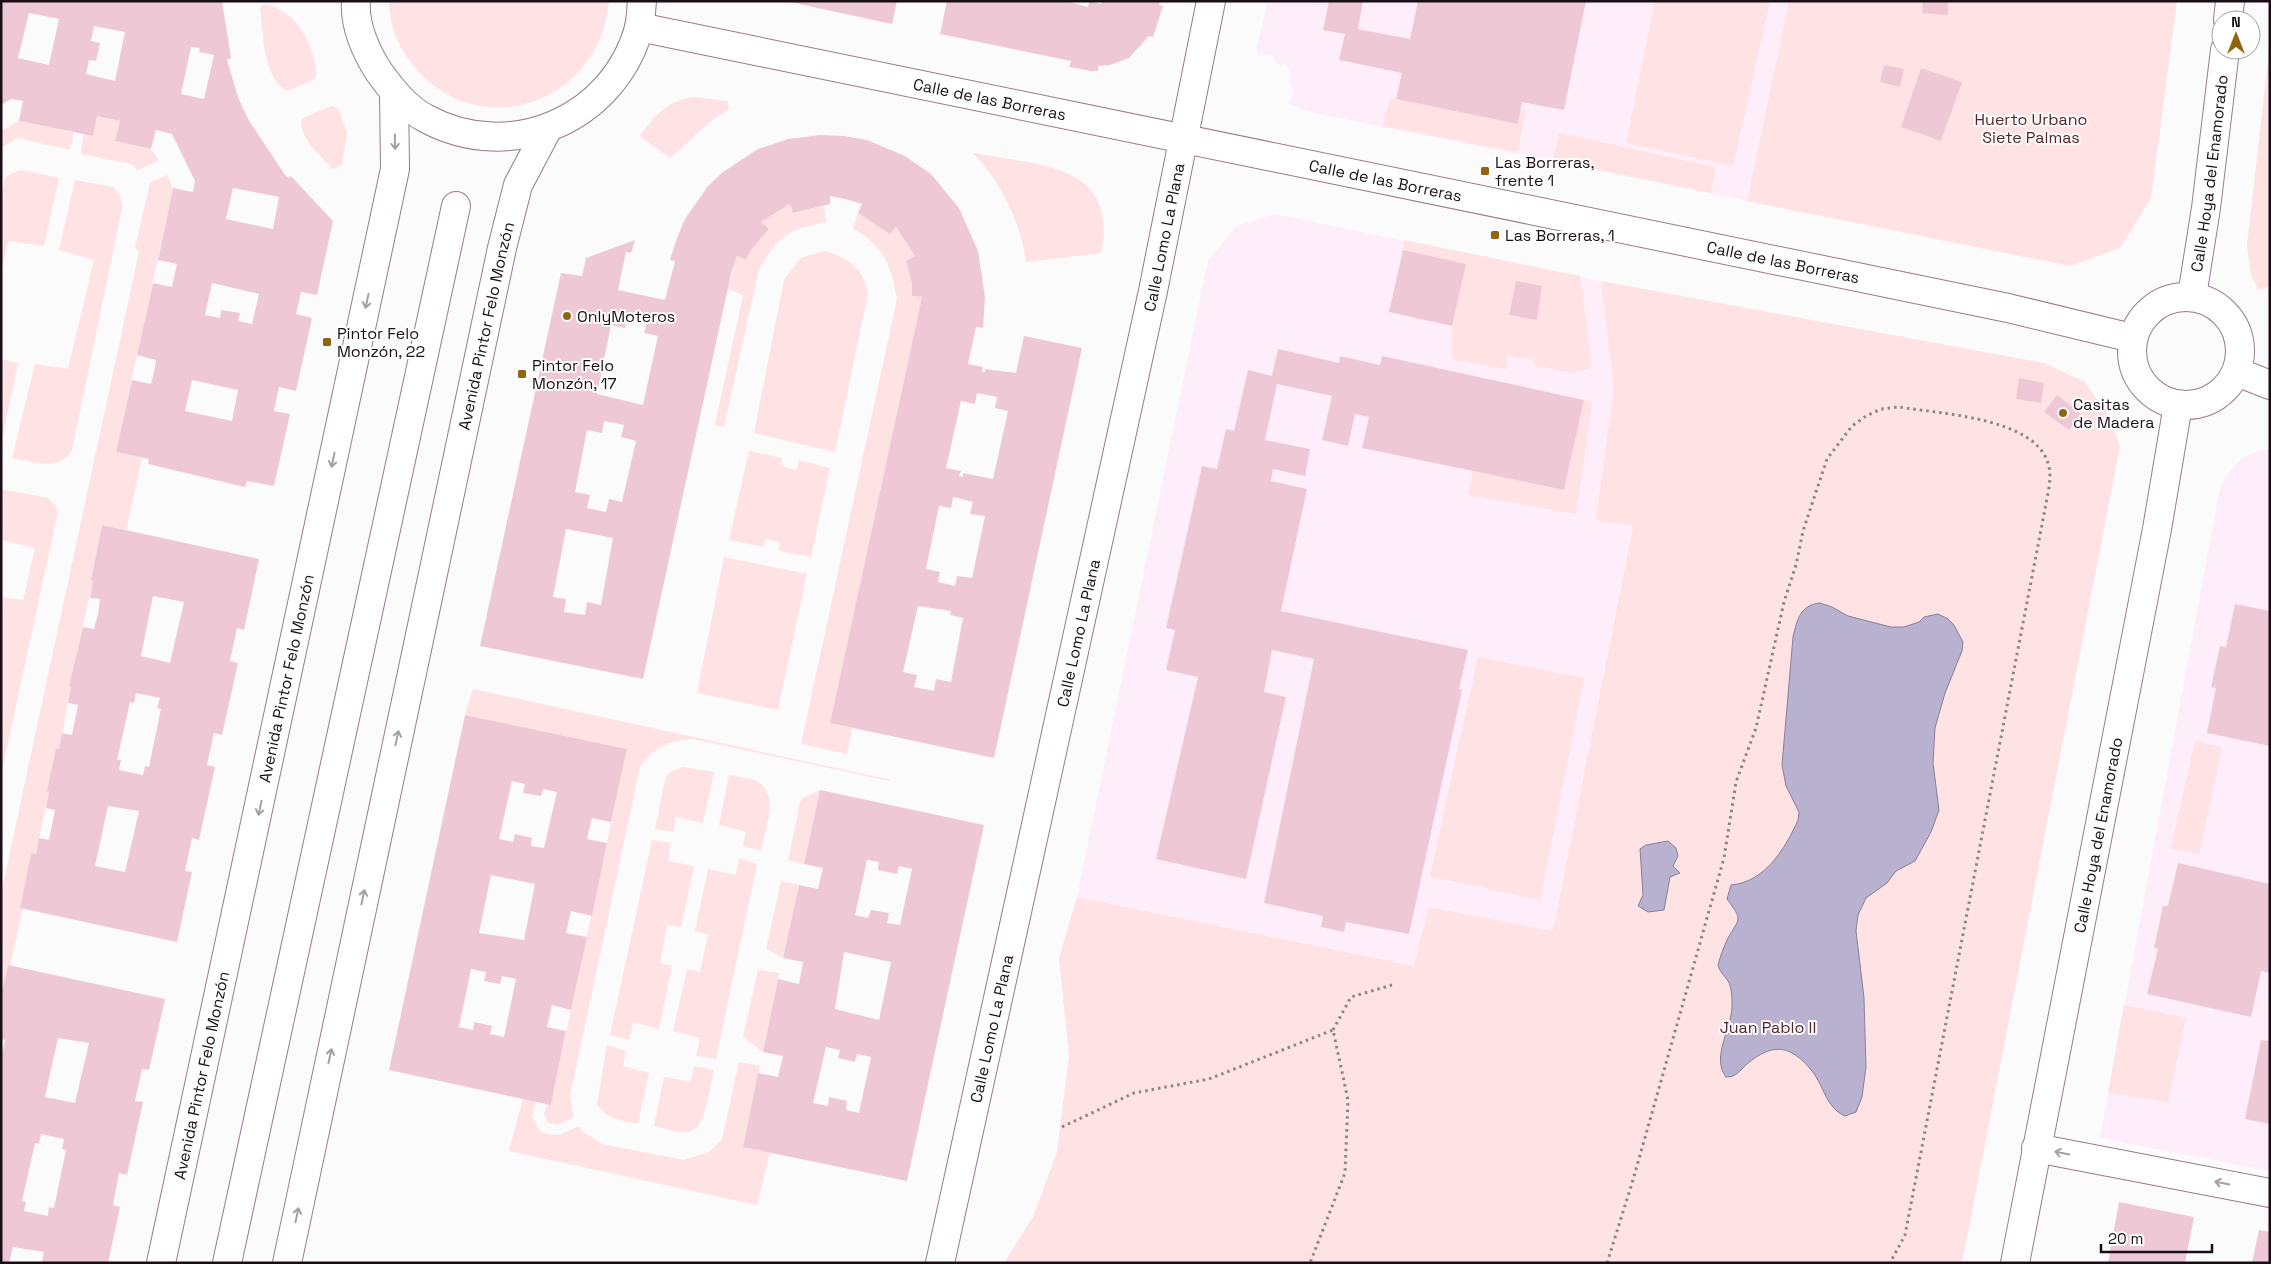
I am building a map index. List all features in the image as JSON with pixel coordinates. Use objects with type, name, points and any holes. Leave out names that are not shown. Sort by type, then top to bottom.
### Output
[{"type":"street","points":[[356,1],[355,11],[368,55],[394,93],[426,119],[465,134],[506,138],[547,130],[588,107],[620,71],[640,14]]},
{"type":"street","name":"Calle Lomo La Plana","points":[[940,1263],[1184,140],[1211,1]]},
{"type":"street","name":"Calle de las Borreras","points":[[640,14],[1184,140],[2008,308],[2132,338]]},
{"type":"street","name":"Calle Hoya del Enamorado","points":[[2192,296],[2206,208],[2224,60]]},
{"type":"street","name":"Avenida Pintor Felo Monzón","points":[[161,1263],[395,168],[394,93]]},
{"type":"street","name":"Avenida Pintor Felo Monzón","points":[[287,1263],[502,248],[518,185],[547,130]]},
{"type":"street","points":[[227,1263],[456,206]]},
{"type":"street","points":[[2192,296],[2216,305],[2234,323],[2241,347],[2237,372],[2223,391],[2202,403],[2178,405],[2151,393],[2134,367],[2132,338],[2145,314],[2166,299],[2192,296]]},
{"type":"street","points":[[2237,372],[2270,385]]},
{"type":"street","name":"Calle Hoya del Enamorado","points":[[2015,1263],[2157,529],[2178,405]]},
{"type":"street","points":[[2036,1148],[2270,1192]]},
{"type":"path","points":[[1607,1263],[1633,1180],[1724,858],[1736,782],[1756,728],[1784,602],[1796,565],[1803,531],[1827,460],[1847,431],[1866,416],[1880,409],[1899,408],[2010,427],[2031,440],[2045,455],[2050,468],[2046,502],[2000,746],[1905,1234],[1890,1263]]},
{"type":"path","points":[[1062,1127],[1134,1093],[1209,1079],[1333,1030],[1351,997],[1392,985]]},
{"type":"path","points":[[1310,1263],[1345,1173],[1348,1100],[1333,1030]]},
{"type":"shaded area","points":[[1268,1],[1789,1],[1747,201],[1305,111],[1289,103],[1294,91],[1289,82],[1292,74],[1286,64],[1278,65],[1272,54],[1258,56],[1257,46]]},
{"type":"shaded area","points":[[1275,214],[1677,297],[1553,931],[1430,907],[1415,966],[1077,897],[1208,260],[1237,226]]},
{"type":"shaded area","points":[[2270,449],[2270,1171],[2100,1138],[2219,493],[2225,477],[2242,458],[2258,451]]},
{"type":"shaded area","points":[[1820,603],[1848,616],[1891,627],[1904,627],[1919,622],[1924,617],[1938,614],[1948,619],[1954,625],[1963,642],[1962,651],[1945,693],[1935,728],[1933,763],[1939,810],[1931,832],[1915,861],[1896,871],[1887,883],[1866,898],[1858,915],[1856,931],[1864,998],[1866,1067],[1862,1097],[1856,1112],[1845,1116],[1829,1102],[1812,1071],[1797,1056],[1789,1052],[1773,1050],[1765,1052],[1730,1077],[1726,1077],[1720,1061],[1731,1016],[1732,1000],[1729,984],[1718,965],[1725,944],[1738,919],[1736,911],[1727,899],[1731,885],[1743,883],[1764,871],[1780,853],[1798,820],[1799,812],[1786,786],[1782,765],[1793,637],[1800,614],[1813,604]]},
{"type":"shaded area","points":[[1668,841],[1676,848],[1678,856],[1673,866],[1680,873],[1670,877],[1664,910],[1648,912],[1638,906],[1643,895],[1640,849],[1646,845]]},
{"type":"green space","points":[[389,1],[609,1],[600,37],[583,67],[559,89],[530,103],[498,107],[466,103],[436,87],[410,61],[401,48],[392,25]]},
{"type":"green space","points":[[1655,1],[1770,1],[1733,166],[1626,143]]},
{"type":"green space","name":"Huerto Urbano Siete Palmas","points":[[1789,1],[2177,1],[2151,198],[2120,248],[2070,266],[1747,201]]},
{"type":"green space","points":[[264,4],[286,14],[302,30],[312,51],[315,63],[317,75],[313,80],[287,91],[279,85],[273,76],[264,41],[260,8]]},
{"type":"green space","points":[[2270,43],[2270,285],[2264,289],[2258,289],[2251,275],[2247,245]]},
{"type":"green space","points":[[695,97],[728,101],[729,109],[711,121],[670,158],[639,136],[662,110],[676,102]]},
{"type":"green space","points":[[1396,99],[1518,124],[1522,109],[1526,110],[1517,152],[1383,126],[1389,100]]},
{"type":"green space","points":[[332,106],[338,108],[347,132],[342,165],[332,169],[304,135],[301,121],[305,117]]},
{"type":"green space","points":[[97,116],[120,121],[115,141],[151,149],[159,160],[138,170],[131,164],[81,154],[83,134],[93,136]]},
{"type":"green space","points":[[19,121],[74,133],[70,150],[17,138],[1,148],[1,131]]},
{"type":"green space","points":[[1559,133],[1716,167],[1711,193],[1553,160]]},
{"type":"green space","points":[[973,153],[1047,166],[1068,174],[1086,185],[1098,201],[1104,223],[1101,253],[1026,262],[1019,232],[1008,203],[993,177]]},
{"type":"green space","points":[[22,170],[59,178],[44,246],[8,241],[1,274],[3,186],[8,175]]},
{"type":"green space","points":[[167,175],[173,188],[116,452],[142,458],[126,530],[102,525],[91,580],[93,581],[69,686],[71,687],[59,749],[56,748],[36,854],[31,853],[20,907],[23,908],[10,966],[8,966],[1,993],[1,894],[139,252],[135,248],[150,183]]},
{"type":"green space","points":[[75,180],[113,187],[121,197],[122,208],[72,450],[67,457],[60,461],[45,464],[12,458],[35,364],[68,369],[94,260],[59,250]]},
{"type":"green space","points":[[790,204],[793,213],[824,206],[826,222],[793,231],[785,236],[773,248],[759,269],[724,427],[715,425],[743,295],[728,289],[737,256],[751,250],[769,229],[761,222]]},
{"type":"green space","points":[[858,213],[890,233],[896,227],[915,256],[906,261],[912,284],[912,296],[922,297],[830,723],[852,728],[847,754],[801,744],[897,299],[889,267],[879,250],[872,242],[853,229]]},
{"type":"green space","points":[[1404,240],[1580,276],[1592,367],[1573,373],[1534,365],[1533,359],[1507,356],[1506,369],[1452,359],[1452,326],[1465,265],[1403,250]]},
{"type":"green space","points":[[824,251],[854,265],[863,278],[868,294],[835,452],[754,433],[784,280],[801,258]]},
{"type":"green space","name":"Juan Pablo II","points":[[1601,281],[2044,363],[2085,382],[2108,415],[2120,446],[1962,1263],[1004,1263],[1033,1217],[1057,1152],[1069,1056],[1059,958],[1077,897],[1414,966],[1429,907],[1553,931],[1633,526],[1596,520],[1614,388]]},
{"type":"green space","points":[[1,359],[18,363],[1,444]]},
{"type":"green space","points":[[1584,400],[1592,403],[1576,514],[1468,495],[1473,471],[1564,490]]},
{"type":"green space","points":[[749,451],[782,458],[781,466],[797,470],[799,460],[830,468],[811,557],[779,551],[780,542],[766,539],[763,547],[729,540]]},
{"type":"green space","points":[[1,489],[48,498],[57,508],[57,516],[1,775],[1,597],[23,600],[35,548],[1,540]]},
{"type":"green space","points":[[724,557],[807,574],[778,710],[697,693]]},
{"type":"green space","points":[[1478,657],[1584,678],[1540,900],[1430,876]]},
{"type":"green space","points":[[473,689],[891,780],[693,739],[669,743],[645,760],[640,767],[570,1096],[574,1117],[558,1125],[548,1123],[544,1114],[547,1103],[551,1104],[627,749],[465,715]]},
{"type":"green space","points":[[2195,741],[2222,747],[2199,854],[2171,848]]},
{"type":"green space","points":[[682,767],[714,772],[703,823],[676,817],[673,832],[655,829],[665,780],[669,773]]},
{"type":"green space","points":[[729,775],[753,780],[760,783],[766,789],[769,797],[769,816],[761,851],[743,846],[746,832],[719,825]]},
{"type":"green space","points":[[820,790],[804,864],[788,860],[801,799]]},
{"type":"green space","points":[[652,840],[671,843],[668,861],[694,866],[681,927],[667,925],[660,963],[672,966],[659,1029],[633,1022],[629,1040],[610,1035]]},
{"type":"green space","points":[[739,858],[757,864],[716,1059],[696,1056],[700,1038],[673,1031],[687,969],[700,972],[708,935],[695,931],[708,869],[736,875]]},
{"type":"green space","points":[[781,881],[799,885],[783,958],[766,949]]},
{"type":"green space","points":[[758,970],[779,973],[763,1052],[743,1037]]},
{"type":"green space","points":[[2124,1005],[2186,1018],[2168,1102],[2108,1093]]},
{"type":"green space","points":[[607,1045],[626,1051],[623,1066],[649,1073],[638,1124],[609,1116],[597,1104]]},
{"type":"green space","points":[[739,1062],[760,1066],[743,1146],[770,1152],[757,1205],[509,1151],[523,1098],[536,1101],[532,1116],[539,1130],[546,1134],[559,1135],[579,1126],[583,1132],[602,1144],[684,1160],[709,1152],[722,1139]]},
{"type":"green space","points":[[694,1066],[714,1070],[700,1123],[689,1132],[676,1132],[654,1126],[664,1077],[691,1082]]},
{"type":"building","points":[[1,1],[222,1],[231,58],[227,60],[238,97],[248,119],[285,175],[289,178],[291,176],[333,221],[317,295],[301,292],[296,314],[312,318],[296,391],[279,387],[274,411],[290,414],[274,486],[247,481],[245,487],[148,464],[149,459],[116,452],[132,380],[151,384],[154,372],[156,360],[137,355],[153,283],[172,287],[177,264],[158,260],[173,188],[193,192],[195,181],[172,134],[156,130],[151,149],[115,141],[120,121],[97,116],[93,136],[19,121],[23,101],[11,99],[1,105]],"holes":[[[29,13],[59,19],[49,65],[18,58]],[[94,26],[125,32],[115,81],[86,74],[89,60],[96,61],[100,43],[91,41]],[[191,47],[200,48],[199,52],[214,55],[204,99],[181,94]],[[233,188],[279,197],[273,229],[226,219]],[[212,283],[259,294],[252,324],[238,321],[240,313],[221,310],[220,318],[205,315]],[[192,380],[238,390],[232,421],[185,411]]]},
{"type":"building","points":[[785,1],[897,1],[892,24]]},
{"type":"building","points":[[947,1],[1066,1],[1088,7],[1089,1],[1101,4],[1102,1],[1160,1],[1159,5],[1163,6],[1153,37],[1149,36],[1129,58],[1110,65],[1098,66],[1098,71],[1091,71],[1069,67],[1071,61],[940,34]]},
{"type":"building","points":[[1329,1],[1363,1],[1358,29],[1410,39],[1418,1],[1586,1],[1564,110],[1522,102],[1518,124],[1396,99],[1402,73],[1339,60],[1345,34],[1323,30]]},
{"type":"building","points":[[1923,1],[1948,1],[1948,15],[1922,13]]},
{"type":"building","points":[[1884,65],[1904,69],[1900,87],[1880,82]]},
{"type":"building","points":[[1921,68],[1962,82],[1941,141],[1901,127]]},
{"type":"building","points":[[820,135],[844,136],[867,140],[905,156],[931,174],[959,208],[978,251],[985,297],[983,328],[976,327],[968,364],[983,367],[982,372],[985,372],[985,369],[1016,373],[1024,336],[1082,348],[994,758],[830,723],[922,297],[912,296],[912,284],[906,261],[915,256],[896,227],[890,234],[858,213],[862,204],[845,199],[830,196],[830,204],[793,213],[790,204],[761,222],[769,229],[751,250],[746,259],[737,256],[731,274],[643,679],[480,646],[561,273],[582,276],[586,258],[635,240],[631,253],[626,252],[618,290],[665,300],[675,261],[670,260],[677,238],[685,219],[708,186],[723,172],[758,149],[788,139]],"holes":[[[627,317],[647,321],[644,333],[658,336],[643,405],[597,394],[611,325],[625,328]],[[977,393],[997,397],[995,408],[1008,411],[993,479],[963,473],[963,477],[959,476],[961,471],[946,468],[961,401],[975,404]],[[604,421],[624,425],[621,437],[636,441],[622,502],[609,499],[606,512],[587,508],[590,495],[575,492],[587,430],[602,433]],[[953,497],[973,502],[970,514],[985,516],[972,578],[957,576],[955,586],[938,582],[940,572],[926,569],[939,506],[951,508]],[[566,529],[613,538],[601,605],[587,602],[585,615],[564,612],[566,599],[553,597]],[[918,606],[951,611],[950,615],[963,618],[951,682],[936,679],[934,691],[914,687],[917,675],[903,672]]]},
{"type":"building","points":[[1403,250],[1466,264],[1452,326],[1389,312]]},
{"type":"building","points":[[1516,281],[1542,286],[1537,320],[1509,315]]},
{"type":"building","points":[[1278,349],[1339,363],[1340,356],[1380,365],[1382,356],[1584,400],[1564,490],[1362,448],[1369,417],[1355,414],[1348,446],[1322,440],[1332,396],[1277,384],[1265,440],[1310,449],[1305,476],[1273,469],[1271,481],[1307,489],[1281,611],[1468,650],[1459,689],[1462,690],[1409,934],[1346,922],[1344,932],[1321,927],[1323,916],[1264,903],[1314,659],[1272,650],[1264,692],[1286,697],[1246,879],[1156,859],[1198,677],[1166,670],[1175,630],[1166,628],[1202,466],[1217,469],[1226,429],[1234,431],[1248,370],[1272,376]]},
{"type":"building","name":"Casitas de Madera","points":[[2019,378],[2044,383],[2041,403],[2016,399]]},
{"type":"building","name":"Casitas de Madera","points":[[2057,395],[2081,414],[2069,430],[2044,412]]},
{"type":"building","points":[[102,525],[259,559],[244,630],[237,628],[230,661],[238,663],[222,735],[214,733],[207,765],[215,767],[199,840],[192,838],[185,871],[192,872],[177,942],[20,908],[31,853],[36,854],[39,838],[49,840],[55,810],[46,808],[49,792],[47,791],[56,748],[59,749],[62,733],[72,735],[78,705],[68,703],[71,687],[69,686],[83,627],[94,629],[100,599],[90,598],[93,581],[91,580]],"holes":[[[153,596],[184,602],[170,663],[141,656]],[[136,693],[160,698],[157,708],[161,709],[149,767],[145,766],[143,775],[119,770],[121,760],[117,760],[130,702],[134,703]],[[108,806],[139,811],[125,872],[95,866]]]},
{"type":"building","points":[[2235,604],[2270,611],[2270,746],[2207,733],[2216,688],[2211,687],[2220,646],[2226,647]]},
{"type":"building","points":[[465,715],[627,749],[611,822],[592,818],[587,839],[607,843],[592,916],[571,911],[566,933],[587,937],[571,1010],[552,1005],[547,1027],[566,1031],[551,1105],[389,1070]],"holes":[[[512,781],[525,784],[523,793],[541,796],[543,789],[557,792],[544,848],[531,846],[532,838],[515,834],[513,842],[499,839]],[[491,875],[535,884],[524,940],[479,933]],[[471,969],[486,972],[484,981],[500,984],[502,976],[516,979],[504,1037],[490,1034],[492,1026],[474,1022],[473,1030],[459,1027]]]},
{"type":"building","points":[[820,790],[984,825],[907,1181],[743,1147],[758,1073],[778,1077],[783,1056],[763,1052],[778,979],[799,984],[803,962],[783,958],[799,885],[818,889],[823,868],[804,864]],"holes":[[[867,860],[879,862],[878,870],[897,874],[899,866],[912,869],[900,925],[887,923],[889,913],[871,910],[868,918],[855,915]],[[844,952],[891,962],[879,1020],[835,1009]],[[826,1047],[840,1050],[838,1058],[855,1062],[857,1054],[871,1057],[859,1113],[846,1110],[847,1101],[829,1097],[828,1106],[813,1103]]]},
{"type":"building","points":[[2178,863],[2270,884],[2270,973],[2261,971],[2251,1017],[2147,994],[2158,949],[2154,948],[2163,906],[2168,906]]},
{"type":"building","points":[[8,965],[165,999],[149,1070],[142,1069],[135,1101],[143,1102],[127,1175],[119,1173],[113,1205],[120,1207],[108,1263],[42,1263],[44,1252],[13,1247],[9,1263],[1,1263],[1,1059],[5,1040],[1,1039],[1,995]],"holes":[[[58,1038],[89,1043],[75,1103],[45,1097]],[[41,1134],[64,1139],[62,1149],[66,1150],[54,1208],[49,1207],[48,1216],[24,1211],[26,1202],[22,1201],[35,1143],[39,1144]]]},
{"type":"building","points":[[2261,1040],[2270,1041],[2270,1124],[2245,1119]]},
{"type":"building","points":[[2119,1202],[2194,1217],[2185,1263],[2108,1263]]},
{"type":"building","points":[[2259,1230],[2270,1232],[2270,1263],[2252,1263]]},
{"type":"place","name":"Las Borreras, frente 1","points":[[1485,171]]},
{"type":"place","name":"Las Borreras, 1","points":[[1495,235]]},
{"type":"place","name":"OnlyMoteros","points":[[567,316]]},
{"type":"place","name":"Pintor Felo Monzón, 22","points":[[327,342]]},
{"type":"place","name":"Pintor Felo Monzón, 17","points":[[522,374]]},
{"type":"place","name":"Casitas de Madera","points":[[2063,413]]}]
